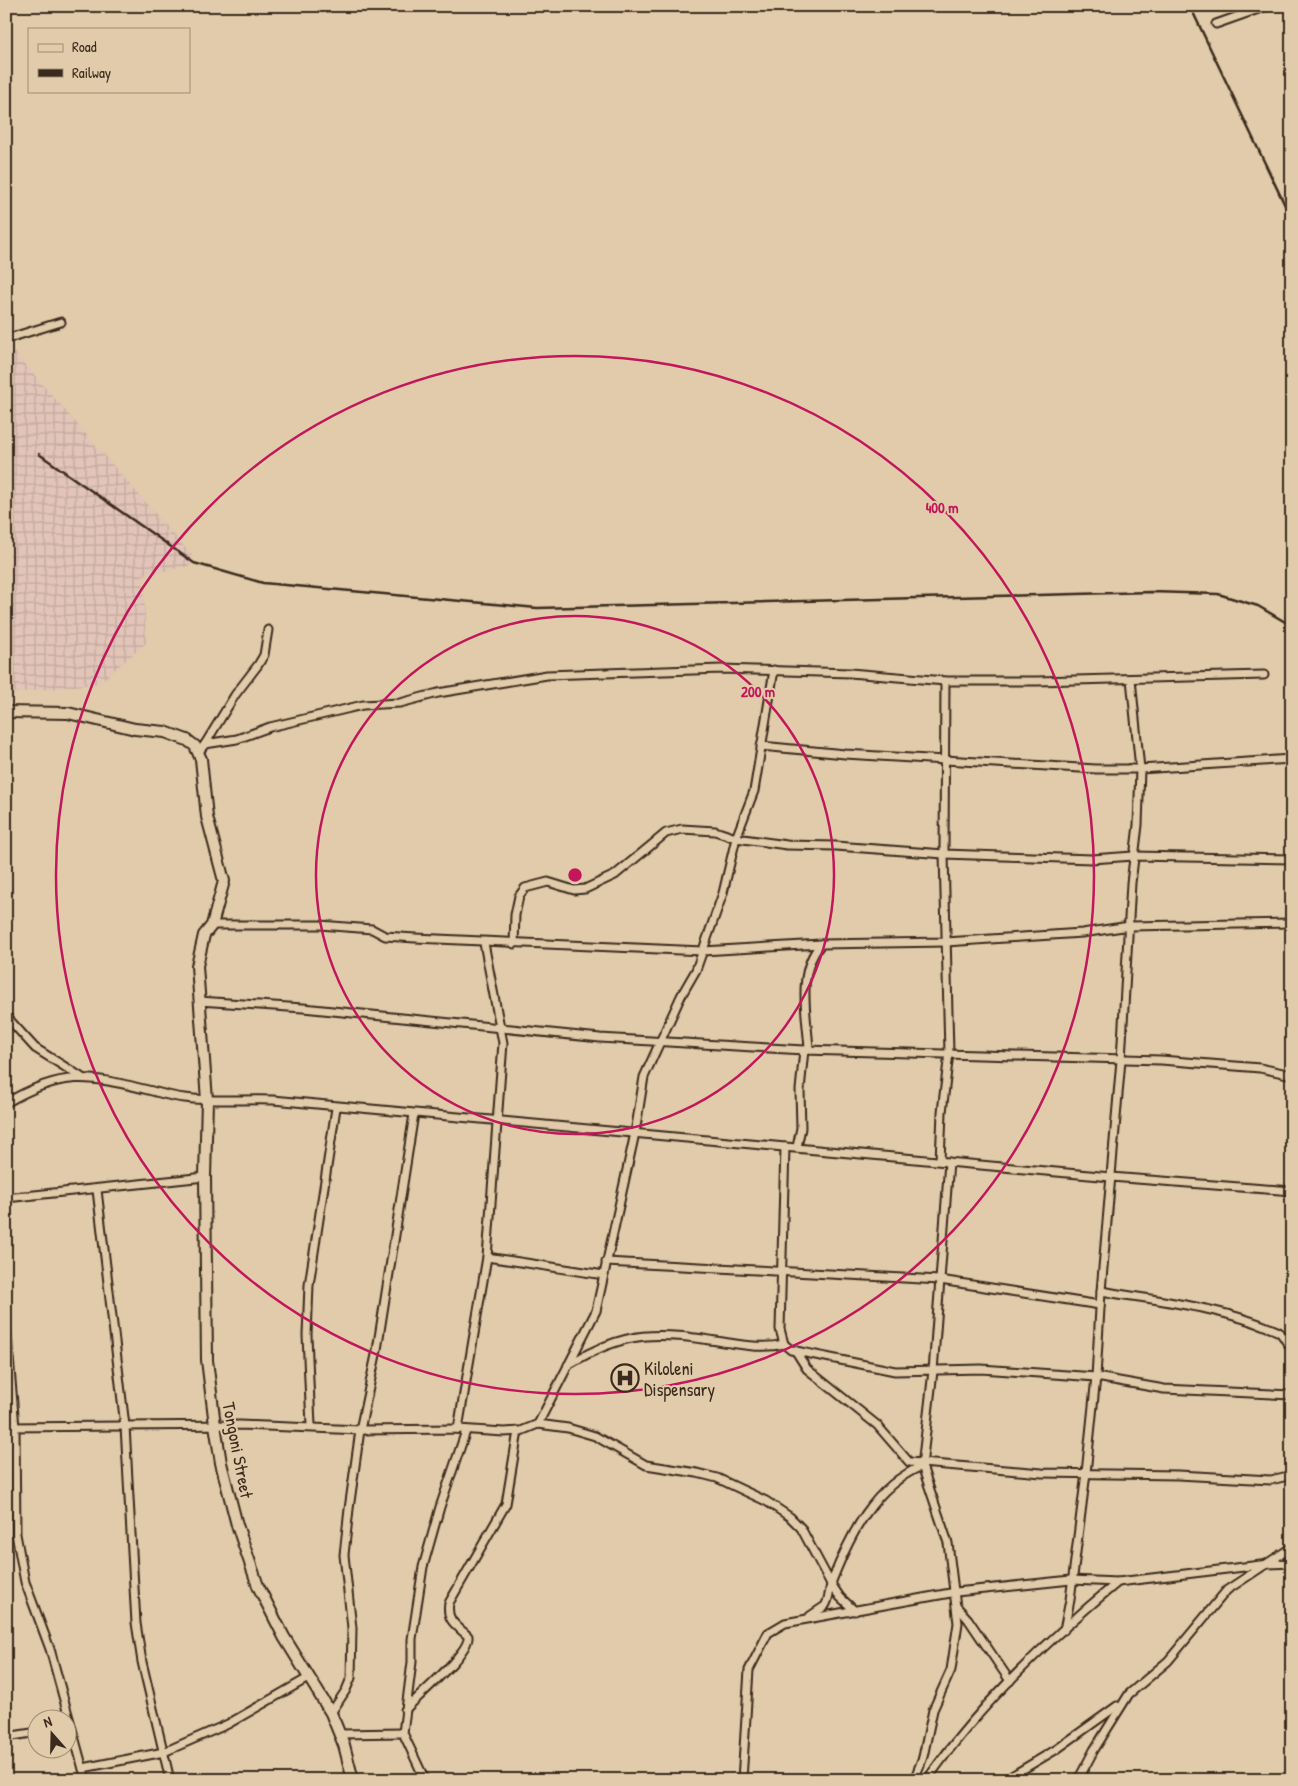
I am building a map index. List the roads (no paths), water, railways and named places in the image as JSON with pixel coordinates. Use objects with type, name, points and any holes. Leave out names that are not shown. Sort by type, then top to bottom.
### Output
[{"type":"street","points":[[1216,24],[1267,6]]},
{"type":"street","points":[[6,339],[61,322]]},
{"type":"street","points":[[202,748],[235,695],[264,655],[268,630]]},
{"type":"street","points":[[6,712],[68,714],[135,729],[165,732],[202,748],[270,727],[363,705],[400,703],[438,692],[528,677],[664,670],[850,672],[945,681],[1131,680],[1264,675]]},
{"type":"street","points":[[538,1424],[566,1367],[593,1321],[634,1133],[644,1077],[703,951],[723,893],[736,838],[754,791],[774,670]]},
{"type":"street","points":[[1064,1630],[1086,1473],[1096,1377],[1101,1291],[1121,1060],[1124,983],[1130,926],[1133,856],[1138,825],[1140,769],[1131,680]]},
{"type":"street","points":[[940,1161],[942,1112],[949,1054],[944,854],[945,681]]},
{"type":"street","points":[[761,746],[845,754],[944,758],[1096,769],[1140,769],[1292,759]]},
{"type":"street","name":"Tongoni Street","points":[[202,748],[207,817],[224,881],[212,926],[204,935],[199,950],[197,966],[207,1100],[205,1177],[207,1360],[215,1425],[221,1463],[235,1516],[258,1586],[272,1615],[308,1678],[331,1713],[340,1734],[353,1780]]},
{"type":"street","points":[[514,944],[515,914],[519,896],[525,888],[548,882],[574,890],[585,889],[608,879],[666,833],[674,830],[715,832],[736,838],[787,845],[836,846],[944,854],[1092,859],[1133,856],[1292,859]]},
{"type":"street","points":[[212,926],[320,925],[372,929],[385,936],[484,943],[581,944],[703,951],[821,944],[946,942],[1082,933],[1130,926],[1292,923]]},
{"type":"street","points":[[458,1429],[487,1258],[503,1043],[502,1027],[484,943]]},
{"type":"street","points":[[797,1147],[801,1128],[800,1096],[806,1050],[805,975],[809,959],[821,944]]},
{"type":"street","points":[[199,1001],[303,1008],[556,1034],[659,1042],[806,1050],[1211,1063],[1260,1068],[1292,1075]]},
{"type":"street","points":[[6,1016],[35,1048],[81,1077]]},
{"type":"street","points":[[6,1103],[26,1091],[50,1082],[81,1077],[106,1080],[184,1098],[207,1100],[247,1099],[797,1147],[1111,1178],[1292,1191]]},
{"type":"street","points":[[311,1426],[307,1335],[309,1285],[336,1108]]},
{"type":"street","points":[[331,1713],[346,1690],[352,1665],[352,1628],[344,1555],[360,1430],[377,1350],[414,1114]]},
{"type":"street","points":[[784,1344],[780,1329],[785,1147]]},
{"type":"street","points":[[914,1780],[923,1757],[933,1710],[951,1670],[957,1631],[956,1592],[948,1543],[922,1464],[933,1371],[949,1162]]},
{"type":"street","points":[[6,1198],[97,1190],[205,1177]]},
{"type":"street","points":[[97,1190],[124,1426],[136,1623],[142,1662],[170,1780]]},
{"type":"street","points":[[487,1258],[604,1275]]},
{"type":"street","points":[[606,1262],[940,1280],[1100,1305]]},
{"type":"street","points":[[1101,1291],[1176,1304],[1245,1319],[1277,1331],[1292,1347]]},
{"type":"street","points":[[6,1322],[15,1427],[16,1534],[25,1582],[50,1648],[65,1708]]},
{"type":"street","points":[[566,1367],[603,1345],[653,1335],[671,1334],[764,1347],[784,1344],[795,1350],[878,1369],[981,1370],[1096,1377],[1164,1389],[1292,1395]]},
{"type":"street","points":[[795,1350],[807,1369],[877,1425],[906,1461],[1004,1471],[1178,1475],[1271,1480],[1292,1475]]},
{"type":"street","points":[[6,1427],[215,1425],[311,1426],[360,1430],[458,1429],[466,1431],[518,1431],[538,1424],[568,1428],[596,1436],[646,1465],[697,1472],[716,1478],[766,1501],[790,1517],[801,1528],[830,1584],[855,1611]]},
{"type":"street","points":[[425,1780],[403,1733],[405,1711],[423,1567],[440,1507],[466,1431]]},
{"type":"street","points":[[405,1711],[467,1644],[468,1636],[451,1622],[448,1616],[449,1603],[506,1504],[518,1431]]},
{"type":"street","points":[[801,1620],[825,1606],[830,1584],[853,1532],[867,1510],[903,1476],[922,1464]]},
{"type":"street","points":[[1078,1780],[1121,1704],[1140,1683],[1168,1661],[1227,1590],[1292,1547]]},
{"type":"street","points":[[742,1780],[748,1670],[768,1633],[785,1623],[956,1592],[1071,1580],[1118,1582],[1269,1564],[1292,1563]]},
{"type":"street","points":[[927,1780],[955,1741],[1010,1682],[1118,1582]]},
{"type":"street","points":[[957,1607],[968,1619],[1010,1682]]},
{"type":"street","points":[[83,1768],[164,1752],[228,1724],[308,1678]]},
{"type":"street","points":[[1005,1780],[1057,1749],[1121,1704]]},
{"type":"street","points":[[340,1734],[403,1733]]},
{"type":"street","points":[[6,1737],[28,1734]]},
{"type":"street","points":[[78,1752],[86,1780]]},
{"type":"railway","points":[[1190,6],[1292,220]]},
{"type":"railway","points":[[39,454],[194,563],[263,583],[537,608],[1151,592],[1218,594],[1258,606],[1292,626]]},
{"type":"place","name":"Kiloleni Dispensary","points":[[625,1378]]}]
